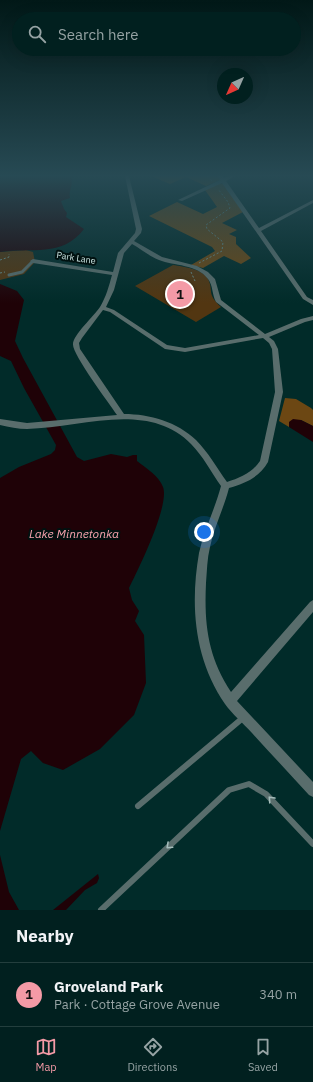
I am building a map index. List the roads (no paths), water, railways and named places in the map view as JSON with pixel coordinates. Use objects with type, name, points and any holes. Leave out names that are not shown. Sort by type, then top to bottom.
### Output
[{"type":"street","points":[[121,416],[76,349],[76,343],[102,308],[111,290],[121,253],[138,233],[139,229],[136,218]]},
{"type":"street","points":[[251,218],[305,298],[313,303]]},
{"type":"street","points":[[259,230],[280,218]]},
{"type":"street","points":[[131,241],[164,260],[199,269],[204,272],[212,280],[214,292],[218,301],[266,336],[272,342],[275,349],[279,392],[264,462],[261,468],[252,475],[243,480],[225,486]]},
{"type":"street","name":"Park Lane","points":[[34,261],[116,274]]},
{"type":"street","points":[[102,308],[112,311],[158,343],[174,349],[185,350],[266,336],[303,320],[313,318]]},
{"type":"street","points":[[0,422],[29,427],[121,416],[139,417],[169,426],[188,437],[197,446],[225,486],[221,504],[206,548],[202,569],[200,624],[203,646],[209,665],[219,685],[244,718],[313,791]]},
{"type":"street","points":[[230,701],[313,605]]},
{"type":"lane","points":[[9,275],[22,272],[34,261]]},
{"type":"lane","points":[[138,806],[244,718]]},
{"type":"lane","points":[[101,910],[229,790],[249,784],[266,794],[313,844]]},
{"type":"water","points":[[0,218],[68,218],[84,229],[75,238],[56,248],[45,250],[0,252]]},
{"type":"water","name":"Lake Minnetonka","points":[[0,284],[17,291],[24,300],[15,341],[77,457],[84,461],[111,454],[127,457],[137,455],[137,461],[159,479],[163,487],[164,496],[158,522],[152,538],[129,588],[132,600],[139,611],[135,621],[144,635],[146,683],[134,715],[100,749],[63,770],[43,763],[31,751],[21,759],[0,831],[0,478],[19,467],[51,454],[55,450],[56,445],[24,388],[11,361],[0,356]]},
{"type":"water","points":[[293,419],[301,420],[313,426],[313,442],[289,427],[289,422]]},
{"type":"water","points":[[0,855],[9,892],[19,910],[0,910]]},
{"type":"water","points":[[98,874],[99,878],[97,883],[85,890],[66,910],[53,910]]},
{"type":"place","name":"Groveland Park","points":[[180,294]]}]
